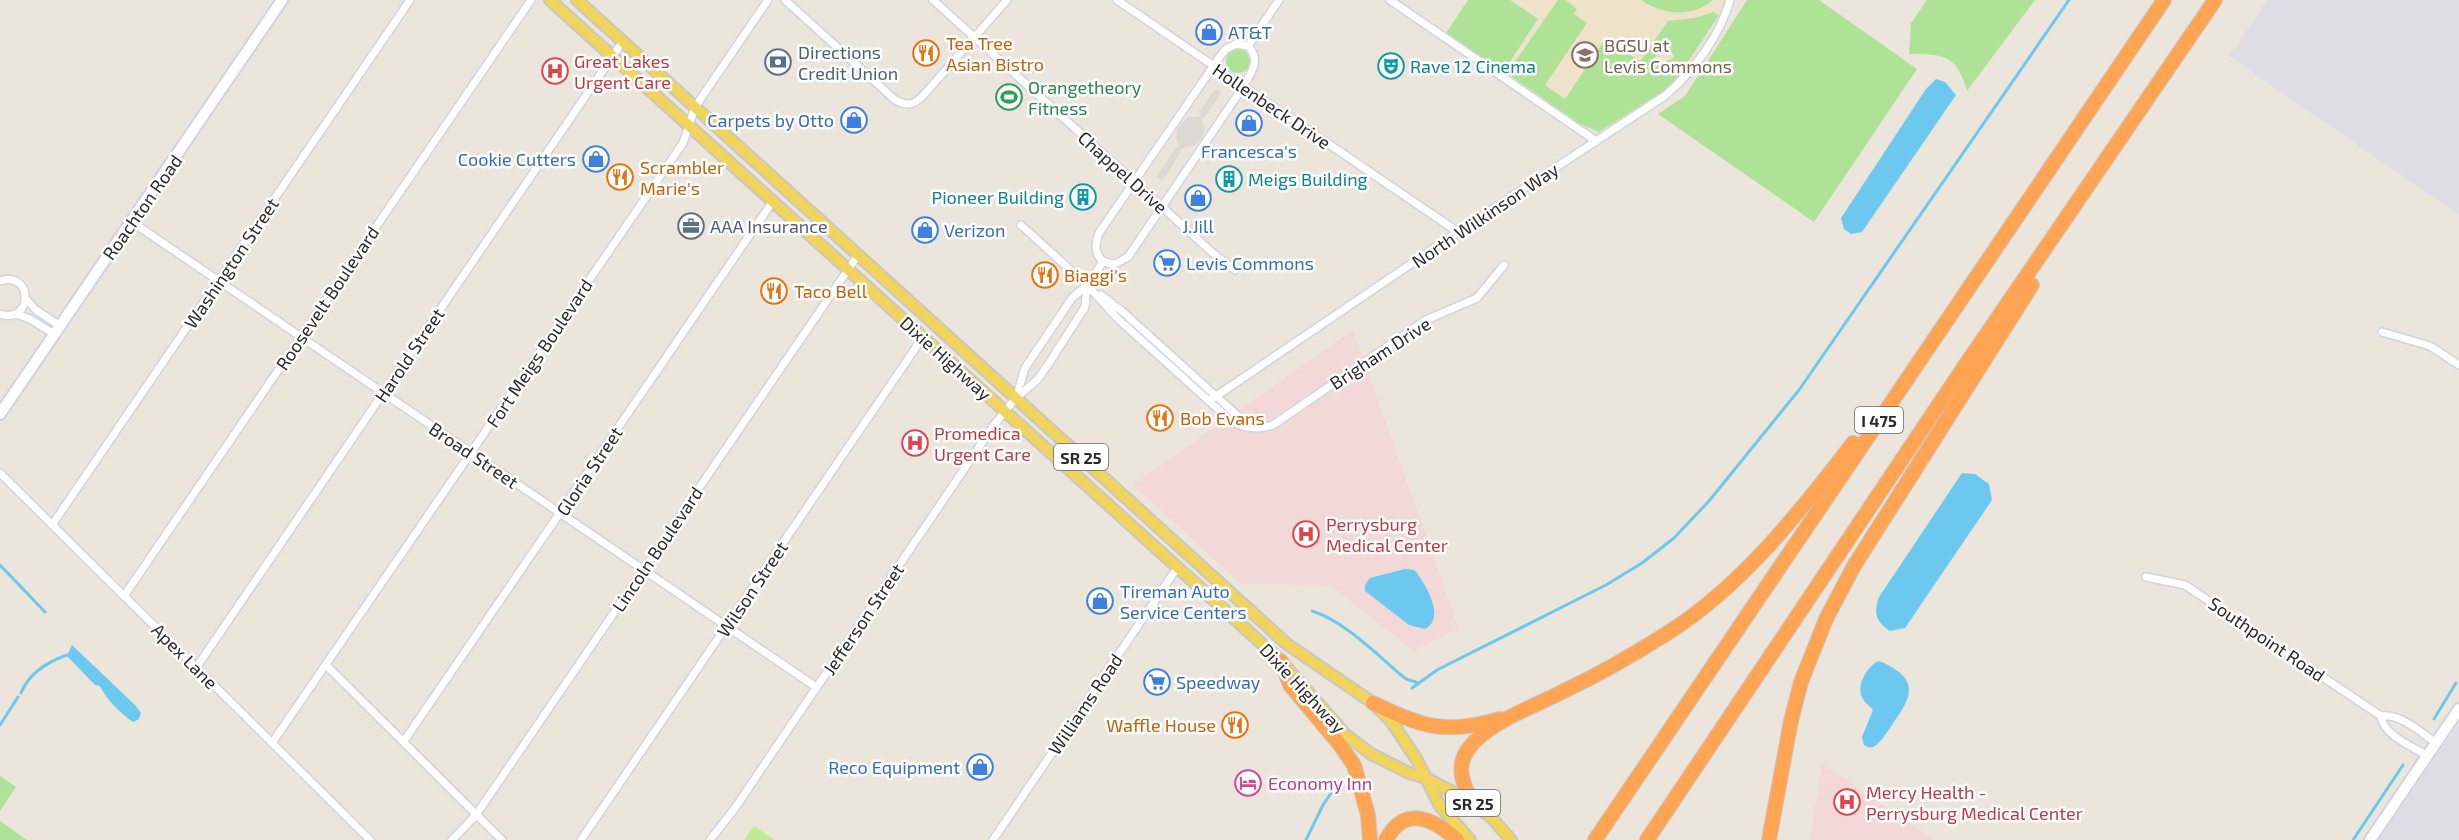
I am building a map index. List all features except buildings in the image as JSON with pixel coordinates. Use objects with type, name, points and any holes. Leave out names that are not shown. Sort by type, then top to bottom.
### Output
[{"type":"highway","name":"I 475","points":[[1595,840],[2164,0]]},
{"type":"highway","name":"I 475","points":[[1647,840],[1962,370],[2215,0]]},
{"type":"highway","points":[[1769,840],[1789,731],[1802,682],[1812,650],[1838,595],[1893,502],[2006,326],[2132,122]]},
{"type":"highway","points":[[1473,803],[1464,787],[1461,774],[1467,750],[1492,729],[1630,656],[1688,620],[1715,599],[1746,569],[1846,453],[1934,339]]},
{"type":"highway","points":[[1281,661],[1290,685],[1354,765],[1366,807],[1370,840]]},
{"type":"highway","points":[[1373,703],[1407,720],[1426,725],[1476,726],[1517,714]]},
{"type":"highway","points":[[1386,840],[1401,822],[1415,818],[1428,819],[1437,823],[1457,840]]},
{"type":"main road","name":"Dixie Highway","points":[[550,0],[1281,661],[1345,734],[1371,754],[1409,773],[1426,778],[1473,803],[1492,818],[1511,840]]},
{"type":"main road","name":"Dixie Highway","points":[[577,0],[1287,644],[1373,703],[1391,721],[1406,742],[1440,806],[1470,840]]},
{"type":"street","name":"Roachton Road","points":[[0,414],[282,0]]},
{"type":"street","name":"Washington Street","points":[[52,525],[410,0]]},
{"type":"street","name":"Roosevelt Boulevard","points":[[124,596],[531,0]]},
{"type":"street","name":"Fort Meigs Boulevard","points":[[273,743],[683,143],[695,107],[768,0]]},
{"type":"street","points":[[785,0],[894,99],[906,105],[913,104],[922,97],[1007,0]]},
{"type":"street","name":"Chappel Drive","points":[[933,0],[1214,254],[1235,270]]},
{"type":"street","name":"Hollenbeck Drive","points":[[1117,0],[1458,232]]},
{"type":"street","points":[[1248,46],[1279,0]]},
{"type":"street","points":[[1390,0],[1596,141]]},
{"type":"street","name":"North Wilkinson Way","points":[[1209,401],[1458,232],[1666,95],[1678,84],[1718,30],[1730,0]]},
{"type":"street","name":"Harold Street","points":[[196,668],[622,41]]},
{"type":"street","points":[[1242,44],[1248,46],[1253,52],[1254,66],[1244,87],[1128,257],[1115,264],[1103,262],[1096,253],[1097,240],[1134,182],[1230,46],[1242,44]]},
{"type":"street","name":"Gloria Street","points":[[404,741],[773,201]]},
{"type":"street","name":"Broad Street","points":[[132,222],[816,687]]},
{"type":"street","points":[[1021,225],[1087,285],[1118,319],[1209,401],[1234,423],[1250,427]]},
{"type":"street","name":"Lincoln Boulevard","points":[[452,840],[476,815],[858,255]]},
{"type":"street","points":[[1016,398],[1025,368],[1072,298],[1087,285],[1103,262]]},
{"type":"street","name":"Brigham Drive","points":[[1250,427],[1258,429],[1273,425],[1426,320],[1477,298],[1504,265]]},
{"type":"street","points":[[0,281],[12,279],[18,282],[24,289],[26,299],[57,330]]},
{"type":"street","points":[[1087,285],[1124,312],[1250,427]]},
{"type":"street","points":[[1016,398],[1038,379],[1085,308],[1087,285]]},
{"type":"street","points":[[0,314],[10,316],[16,314],[21,310],[26,299]]},
{"type":"street","points":[[16,314],[57,330]]},
{"type":"street","points":[[2382,332],[2430,346],[2459,365]]},
{"type":"street","name":"Wilson Street","points":[[581,840],[922,337]]},
{"type":"street","name":"Jefferson Street","points":[[710,840],[735,808],[994,425],[1016,398]]},
{"type":"street","name":"Apex Lane","points":[[0,472],[370,840]]},
{"type":"street","name":"Williams Road","points":[[993,840],[1177,568]]},
{"type":"street","name":"Southpoint Road","points":[[2146,577],[2185,585],[2381,716],[2391,732],[2428,756]]},
{"type":"street","points":[[327,666],[502,840]]},
{"type":"street","points":[[2370,840],[2459,710]]},
{"type":"street","name":"Southpoint Road","points":[[2381,716],[2388,715],[2401,719],[2436,743]]},
{"type":"shaded area","name":"BGSU at Levis Commons","points":[[1468,0],[1730,0],[1721,24],[1678,84],[1596,141],[1443,38]]},
{"type":"shaded area","points":[[2268,0],[2459,0],[2459,215],[2229,56]]},
{"type":"shaded area","points":[[1215,89],[1221,93],[1205,117],[1201,119],[1205,128],[1201,139],[1194,146],[1182,148],[1162,181],[1156,177],[1179,147],[1176,139],[1178,128],[1188,117],[1199,117],[1201,114],[1199,112]]},
{"type":"shaded area","name":"Perrysburg Medical Center","points":[[1353,330],[1459,629],[1414,651],[1330,585],[1241,584],[1133,485]]},
{"type":"shaded area","points":[[2459,723],[2459,840],[2379,840]]},
{"type":"shaded area","name":"Mercy Health - Perrysburg Medical Center","points":[[1822,764],[1935,840],[1810,840]]},
{"type":"green space","points":[[1468,0],[1510,0],[1538,19],[1503,72],[1446,33]]},
{"type":"green space","points":[[1558,0],[1566,0],[1577,9],[1574,14],[1587,23],[1545,85],[1565,99],[1605,39],[1640,61],[1668,21],[1695,18],[1713,12],[1719,15],[1676,80],[1663,91],[1599,132],[1578,123],[1507,73]],"holes":[[[1669,49],[1675,57],[1656,67],[1650,61],[1664,51],[1666,54]]]},
{"type":"green space","points":[[1641,0],[1713,0],[1696,10],[1677,12],[1658,9]]},
{"type":"green space","points":[[1747,0],[1819,0],[1917,69],[1814,222],[1658,114],[1685,96]]},
{"type":"green space","points":[[1927,0],[2035,0],[1967,91],[1959,70],[1947,59],[1940,56],[1909,54],[1911,23]]},
{"type":"green space","points":[[1238,49],[1243,50],[1249,56],[1249,66],[1243,72],[1238,73],[1233,72],[1227,66],[1226,61],[1227,56],[1233,50]]},
{"type":"green space","points":[[0,776],[16,787],[0,811]]},
{"type":"green space","points":[[0,821],[27,840],[0,840]]},
{"type":"green space","points":[[754,826],[773,839],[773,840],[744,840]]},
{"type":"water","points":[[1936,79],[1945,82],[1956,95],[1862,232],[1851,234],[1844,229],[1841,218],[1926,89]]},
{"type":"water","points":[[1962,473],[1975,474],[1989,484],[1992,500],[1905,628],[1890,631],[1877,617],[1876,608],[1879,597]]},
{"type":"water","points":[[1405,569],[1414,570],[1417,573],[1432,602],[1434,617],[1425,629],[1409,625],[1365,591],[1365,585],[1370,578]]},
{"type":"water","points":[[72,645],[135,705],[141,713],[139,719],[133,722],[124,715],[110,701],[100,686],[95,685],[67,656]]},
{"type":"water","points":[[1878,661],[1889,665],[1905,678],[1909,692],[1905,705],[1886,734],[1876,745],[1869,747],[1864,745],[1862,737],[1873,710],[1863,699],[1860,688],[1866,672]]},
{"type":"waterway","points":[[1412,688],[1437,670],[1606,585],[1642,563],[1674,538],[1709,501],[1799,390],[2069,0]]},
{"type":"waterway","points":[[0,565],[45,612]]},
{"type":"waterway","points":[[1312,611],[1349,631],[1406,679],[1419,683]]},
{"type":"waterway","points":[[21,693],[24,686],[40,669],[67,655]]},
{"type":"waterway","points":[[2434,719],[2456,683]]},
{"type":"waterway","points":[[0,725],[18,697]]},
{"type":"waterway","points":[[2353,840],[2403,765]]},
{"type":"waterway","points":[[1306,840],[1323,805],[1340,780]]},
{"type":"place","name":"AT&T","points":[[1209,32]]},
{"type":"place","name":"Tea Tree Asian Bistro","points":[[926,53]]},
{"type":"place","name":"BGSU at Levis Commons","points":[[1585,55]]},
{"type":"place","name":"Directions Credit Union","points":[[778,62]]},
{"type":"place","name":"Rave 12 Cinema","points":[[1391,66]]},
{"type":"place","name":"Great Lakes Urgent Care","points":[[555,71]]},
{"type":"place","name":"Orangetheory Fitness","points":[[1009,97]]},
{"type":"place","name":"Carpets by Otto","points":[[854,120]]},
{"type":"place","name":"Francesca's","points":[[1249,123]]},
{"type":"place","name":"Cookie Cutters","points":[[596,159]]},
{"type":"place","name":"Scrambler Marie's","points":[[620,177]]},
{"type":"place","name":"Meigs Building","points":[[1229,179]]},
{"type":"place","name":"Pioneer Building","points":[[1083,197]]},
{"type":"place","name":"J.Jill","points":[[1198,198]]},
{"type":"place","name":"AAA Insurance","points":[[691,226]]},
{"type":"place","name":"Verizon","points":[[925,230]]},
{"type":"place","name":"Levis Commons","points":[[1167,263]]},
{"type":"place","name":"Biaggi's","points":[[1045,275]]},
{"type":"place","name":"Taco Bell","points":[[774,291]]},
{"type":"place","name":"Bob Evans","points":[[1160,418]]},
{"type":"place","name":"Promedica Urgent Care","points":[[915,443]]},
{"type":"place","name":"Perrysburg Medical Center","points":[[1306,534]]},
{"type":"place","name":"Tireman Auto Service Centers","points":[[1100,601]]},
{"type":"place","name":"Speedway","points":[[1157,682]]},
{"type":"place","name":"Waffle House","points":[[1235,725]]},
{"type":"place","name":"Reco Equipment","points":[[980,767]]},
{"type":"place","name":"Economy Inn","points":[[1248,783]]},
{"type":"place","name":"Mercy Health - Perrysburg Medical Center","points":[[1847,802]]}]
